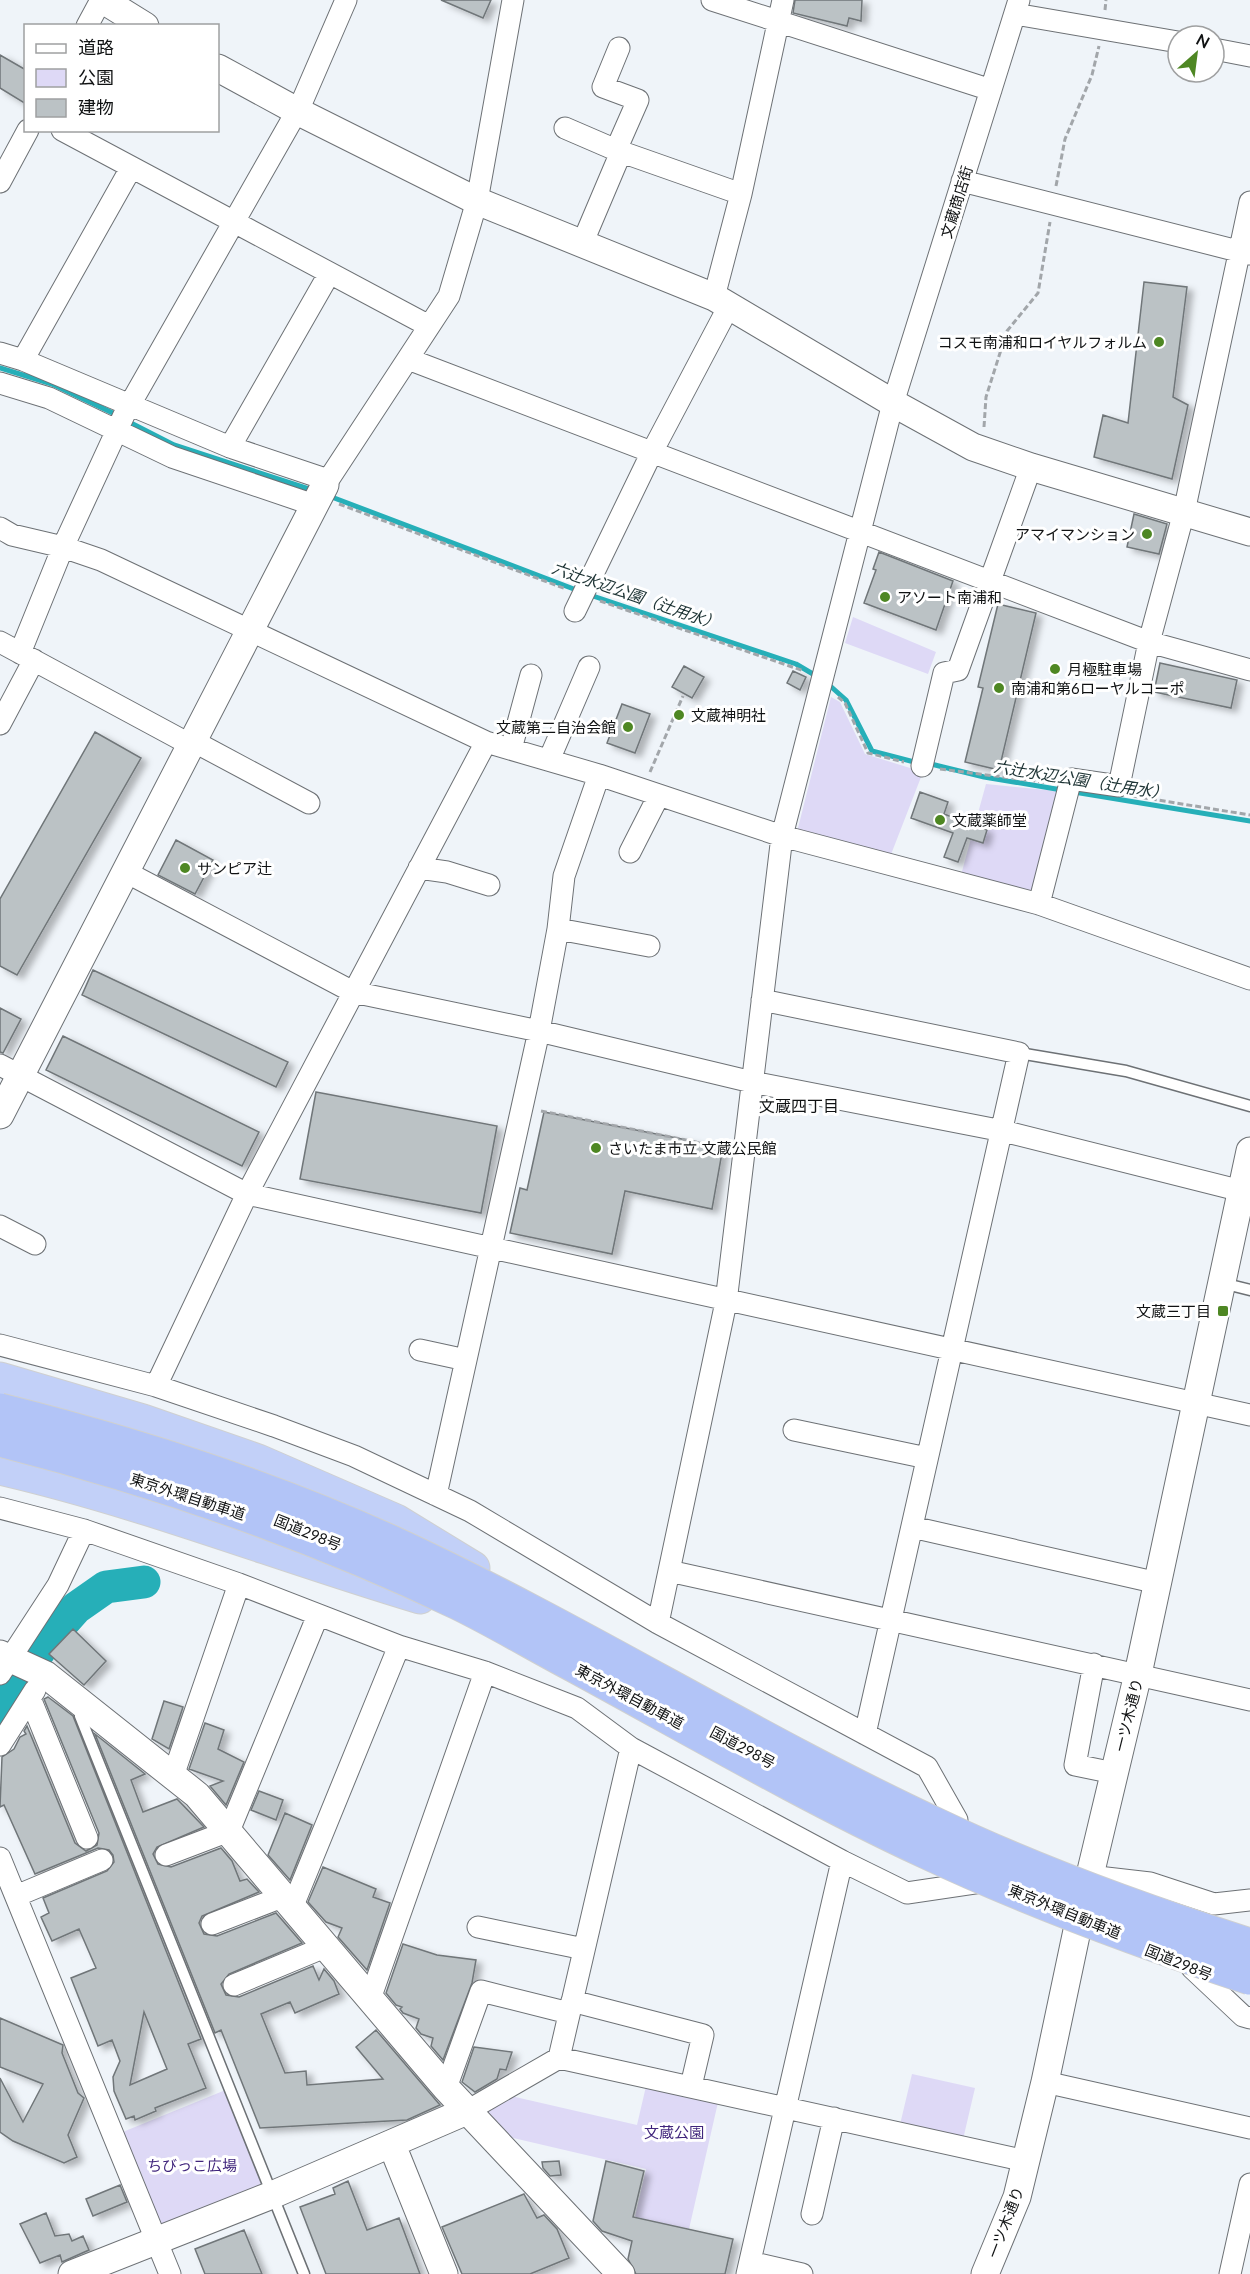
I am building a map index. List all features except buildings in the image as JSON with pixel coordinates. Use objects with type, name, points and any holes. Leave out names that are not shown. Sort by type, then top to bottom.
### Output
[{"type":"highway","points":[[0,1379],[143,1421],[258,1461],[396,1521],[504,1604]]},
{"type":"highway","name":"東京外環自動車道","points":[[0,1410],[60,1425],[221,1476],[387,1540],[592,1642],[844,1779],[934,1825],[1040,1871],[1151,1914],[1250,1945]]},
{"type":"highway","name":"東京外環自動車道","points":[[0,1440],[214,1503],[292,1531],[375,1566],[461,1605],[760,1766],[924,1851],[1141,1942],[1250,1978]]},
{"type":"highway","points":[[0,1468],[81,1487],[336,1572],[504,1604]]},
{"type":"highway","name":"国道298号","points":[[243,1493],[422,1550],[504,1604],[994,1880],[1079,1921],[1250,1991]]},
{"type":"highway","name":"国道298号","points":[[504,1604],[957,1820],[1089,1876],[1196,1914],[1250,1929]]},
{"type":"street","points":[[88,24],[102,0],[142,24]]},
{"type":"street","points":[[0,724],[27,656],[63,547],[122,419],[297,111],[346,0]]},
{"type":"street","points":[[0,1115],[10,1071],[126,872],[321,492],[449,296],[477,201],[513,0]]},
{"type":"street","points":[[712,0],[991,90]]},
{"type":"street","points":[[575,611],[652,452],[721,301],[741,194],[783,0]]},
{"type":"street","points":[[1017,7],[1103,28],[1166,40]]},
{"type":"street","name":"文蔵商店街","points":[[658,1623],[726,1302],[782,836],[893,404],[1017,7]]},
{"type":"street","points":[[582,244],[638,100],[603,87],[620,48]]},
{"type":"street","points":[[1226,51],[1250,55]]},
{"type":"street","points":[[219,69],[297,111],[477,201],[721,301],[893,404],[982,451],[1250,532]]},
{"type":"street","points":[[565,128],[619,151],[741,194]]},
{"type":"street","points":[[0,182],[6,157],[26,132]]},
{"type":"street","points":[[66,132],[232,223],[429,326]]},
{"type":"street","points":[[23,360],[131,168]]},
{"type":"street","points":[[962,181],[1245,252]]},
{"type":"street","points":[[1039,904],[1071,779],[1119,786],[1149,642],[1184,512],[1245,252],[1250,202]]},
{"type":"street","points":[[230,447],[329,273]]},
{"type":"street","points":[[0,353],[23,360],[122,419],[172,457],[321,492]]},
{"type":"street","points":[[408,359],[1149,642],[1250,670]]},
{"type":"street","points":[[0,382],[122,419],[230,447],[321,492]]},
{"type":"street","points":[[922,766],[944,673],[958,670],[1031,467]]},
{"type":"street","points":[[0,528],[12,535],[63,547],[154,584],[486,742],[599,775],[782,836],[1039,904],[1250,979]]},
{"type":"street","points":[[0,642],[309,803]]},
{"type":"street","points":[[549,760],[589,667]]},
{"type":"street","points":[[511,749],[531,675]]},
{"type":"street","points":[[156,1386],[246,1194],[486,742]]},
{"type":"street","points":[[436,1495],[539,1031],[558,929],[564,876],[599,775]]},
{"type":"street","points":[[630,852],[651,793]]},
{"type":"street","points":[[419,868],[447,872],[489,885]]},
{"type":"street","points":[[126,872],[353,992],[539,1031],[752,1082],[1003,1131],[1246,1192]]},
{"type":"street","points":[[558,929],[649,946]]},
{"type":"street","points":[[762,1000],[1019,1053],[866,1734]]},
{"type":"street","points":[[10,1071],[246,1194],[726,1302],[1250,1415]]},
{"type":"street","name":"一ツ木通り","points":[[986,2274],[1017,2197],[1045,2082],[1089,1876],[1138,1674],[1222,1283],[1246,1192],[1250,1151]]},
{"type":"street","points":[[0,1226],[35,1244]]},
{"type":"street","points":[[0,1345],[156,1386],[344,1453],[470,1510],[658,1623],[927,1767],[957,1820]]},
{"type":"street","points":[[420,1350],[466,1360]]},
{"type":"street","points":[[794,1431],[927,1458]]},
{"type":"street","points":[[0,1508],[84,1530],[238,1584],[399,1646],[485,1672],[576,1708],[631,1748],[842,1861],[907,1893],[994,1880]]},
{"type":"street","points":[[912,1527],[1158,1583]]},
{"type":"street","points":[[84,1530],[58,1585],[3,1663],[46,1675],[197,1795],[446,2088],[621,2274]]},
{"type":"street","points":[[669,1571],[1250,1700]]},
{"type":"street","points":[[173,1776],[238,1584]]},
{"type":"street","points":[[166,1855],[229,1831],[318,1615]]},
{"type":"street","points":[[287,1902],[399,1646]]},
{"type":"street","points":[[1094,1664],[1075,1765],[1114,1773]]},
{"type":"street","points":[[370,1999],[485,1672]]},
{"type":"street","points":[[0,1745],[46,1675]]},
{"type":"street","points":[[30,1698],[87,1838]]},
{"type":"street","points":[[559,2058],[631,1748]]},
{"type":"street","points":[[0,1858],[170,2274]]},
{"type":"street","points":[[16,1896],[102,1860]]},
{"type":"street","points":[[802,2274],[749,2268],[842,1861]]},
{"type":"street","points":[[1089,1876],[1150,1883],[1214,1904],[1250,1900]]},
{"type":"street","points":[[212,1924],[287,1902]]},
{"type":"street","points":[[478,1927],[584,1949]]},
{"type":"street","points":[[234,1985],[325,1947]]},
{"type":"street","points":[[1192,1968],[1243,2016],[1250,2018]]},
{"type":"street","points":[[446,2088],[481,1991],[571,2007],[703,2035],[691,2086]]},
{"type":"street","points":[[72,2274],[157,2242],[392,2145],[469,2110],[559,2058],[1026,2162]]},
{"type":"street","points":[[1045,2082],[1250,2128]]},
{"type":"street","points":[[812,2214],[834,2118]]},
{"type":"street","points":[[392,2145],[444,2274]]},
{"type":"street","points":[[1230,2274],[1250,2184]]},
{"type":"lane","points":[[1019,1053],[1126,1071],[1250,1106]]},
{"type":"lane","points":[[1222,1283],[1250,1290]]},
{"type":"lane","points":[[87,1708],[80,1716],[304,2274]]},
{"type":"path","points":[[982,451],[986,397],[1007,331],[1038,293],[1065,139],[1092,75],[1103,28],[1106,0]]},
{"type":"path","points":[[651,793],[683,696]]},
{"type":"path","points":[[845,703],[868,753],[922,766]]},
{"type":"path","points":[[522,1107],[745,1151]]},
{"type":"green space","points":[[853,617],[936,652],[928,674],[845,643]]},
{"type":"green space","points":[[831,697],[840,702],[865,754],[923,772],[890,857],[797,832]]},
{"type":"green space","points":[[986,784],[1067,792],[1037,894],[961,875]]},
{"type":"green space","points":[[912,2074],[975,2088],[961,2148],[898,2133]]},
{"type":"green space","name":"文蔵公園","points":[[647,2082],[719,2098],[689,2229],[635,2217],[646,2169],[509,2137],[486,2115],[489,2108],[511,2096],[637,2125]]},
{"type":"green space","name":"ちびっこ広場","points":[[228,2089],[272,2195],[157,2242],[113,2136]]},
{"type":"waterway","name":"六辻水辺公園（辻用水）","points":[[0,368],[52,384],[119,416]]},
{"type":"waterway","name":"六辻水辺公園（辻用水）","points":[[127,421],[174,445],[315,491]]},
{"type":"waterway","name":"六辻水辺公園（辻用水）","points":[[329,496],[579,591]]},
{"type":"waterway","name":"六辻水辺公園（辻用水）","points":[[587,594],[796,664],[818,677]]},
{"type":"waterway","name":"六辻水辺公園（辻用水）","points":[[828,684],[846,700],[872,751],[918,763]]},
{"type":"waterway","name":"六辻水辺公園（辻用水）","points":[[927,763],[984,777],[1062,790]]},
{"type":"waterway","name":"六辻水辺公園（辻用水）","points":[[1074,792],[1250,821]]},
{"type":"waterway","points":[[0,1712],[43,1645],[76,1608],[106,1587],[144,1582]]},
{"type":"place","name":"コスモ南浦和ロイヤルフォルム","points":[[1159,342]]},
{"type":"place","name":"アマイマンション","points":[[1147,534]]},
{"type":"place","name":"アソート南浦和","points":[[885,597]]},
{"type":"place","name":"月極駐車場","points":[[1055,669]]},
{"type":"place","name":"南浦和第6ローヤルコーポ","points":[[999,688]]},
{"type":"place","name":"文蔵神明社","points":[[679,715]]},
{"type":"place","name":"文蔵第二自治会館","points":[[628,727]]},
{"type":"place","name":"文蔵薬師堂","points":[[940,820]]},
{"type":"place","name":"サンピア辻","points":[[185,868]]},
{"type":"place","name":"さいたま市立 文蔵公民館","points":[[596,1148]]},
{"type":"place","name":"文蔵三丁目","points":[[1223,1311]]},
{"type":"district","name":"文蔵四丁目","points":[[799,1105]]}]
